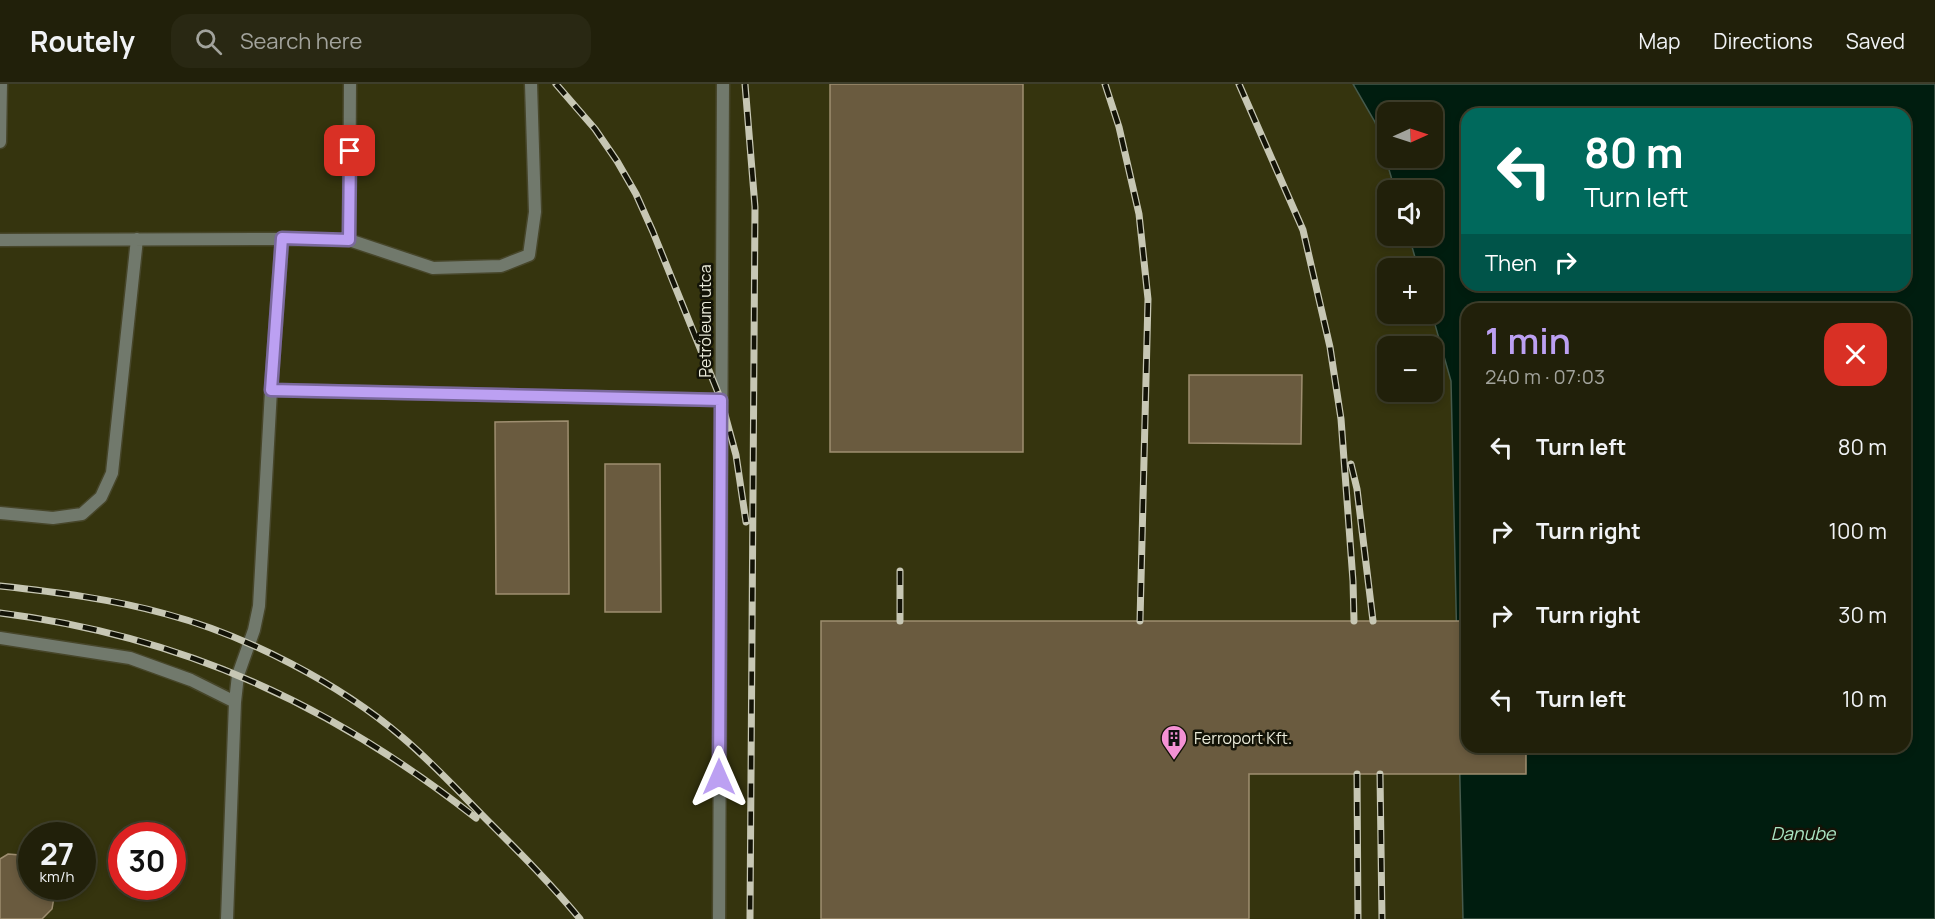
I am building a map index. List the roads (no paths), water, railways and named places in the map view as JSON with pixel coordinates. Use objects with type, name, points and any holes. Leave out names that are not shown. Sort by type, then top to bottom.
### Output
[{"type":"street","points":[[0,142],[1,84]]},
{"type":"street","points":[[349,240],[351,84]]},
{"type":"street","points":[[0,240],[282,238],[349,240],[433,268],[501,266],[529,255],[535,212],[531,84]]},
{"type":"street","name":"Petróleum utca","points":[[719,919],[723,84]]},
{"type":"street","points":[[226,919],[235,702],[238,675],[254,630],[259,606],[282,238]]},
{"type":"street","points":[[0,513],[53,518],[82,514],[101,497],[112,473],[137,239]]},
{"type":"street","points":[[271,390],[721,400]]},
{"type":"street","points":[[0,638],[130,658],[191,680],[235,702]]},
{"type":"water","name":"Danube","points":[[1353,84],[1935,84],[1935,919],[1463,919],[1451,381],[1443,353],[1443,336],[1438,336],[1435,324],[1443,324],[1443,258],[1415,258],[1412,246],[1443,246],[1443,180],[1392,180],[1389,168],[1443,168],[1443,102],[1377,102],[1377,129]]},
{"type":"railway","points":[[556,84],[595,129],[617,161],[636,194],[653,232],[721,400],[736,455],[746,522]]},
{"type":"railway","points":[[745,84],[755,207],[750,919]]},
{"type":"railway","points":[[1105,84],[1119,127],[1139,214],[1148,299],[1140,621]]},
{"type":"railway","points":[[1239,84],[1303,230],[1330,347],[1341,419],[1354,621]]},
{"type":"railway","points":[[1351,464],[1357,489],[1373,621]]},
{"type":"railway","points":[[900,571],[900,621]]},
{"type":"railway","points":[[0,586],[84,597],[166,614],[227,634],[290,663],[320,680],[377,717],[425,757],[536,870],[580,919]]},
{"type":"railway","points":[[0,613],[67,624],[131,639],[193,658],[253,682],[367,742],[422,778],[476,818]]},
{"type":"railway","points":[[1357,774],[1358,919]]},
{"type":"railway","points":[[1380,774],[1382,919]]},
{"type":"place","name":"Ferroport Kft.","points":[[1174,761]]}]
